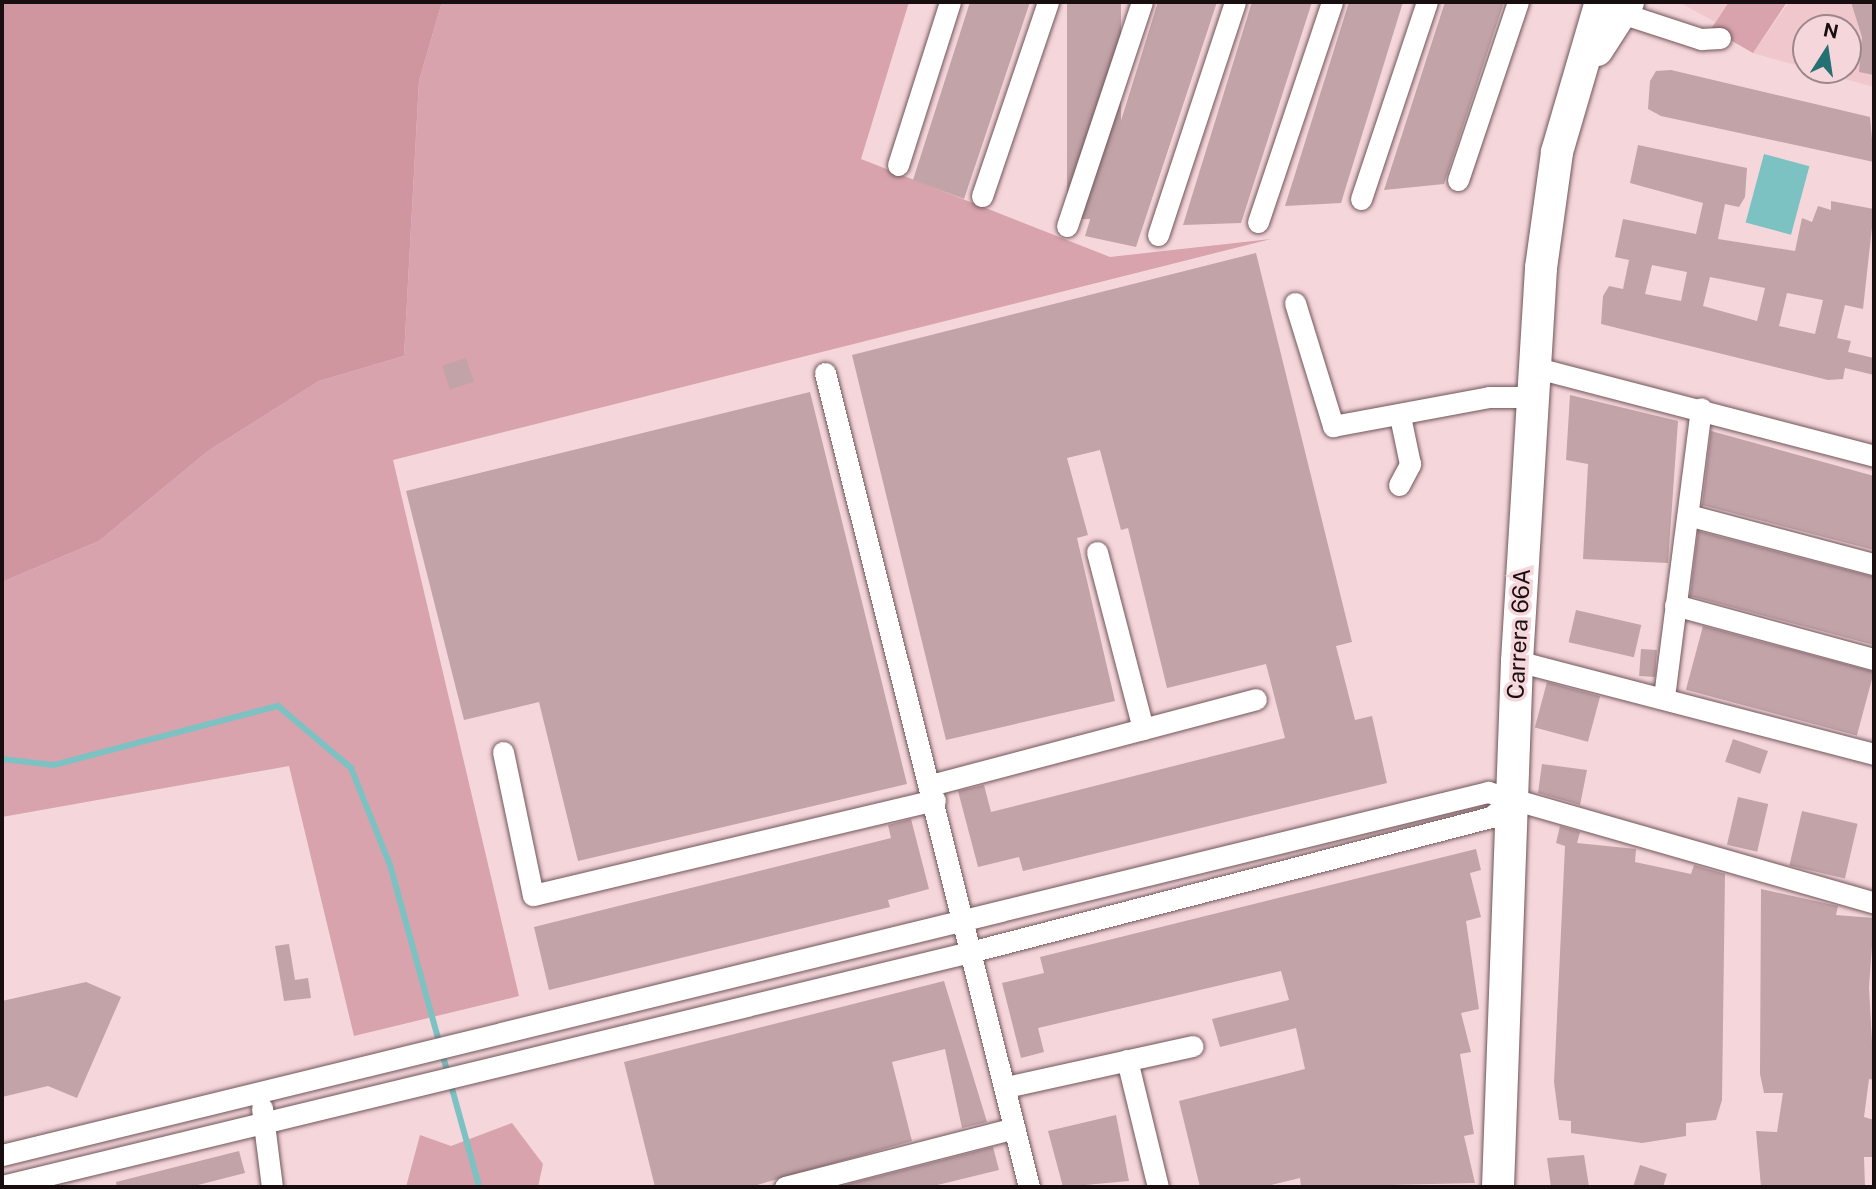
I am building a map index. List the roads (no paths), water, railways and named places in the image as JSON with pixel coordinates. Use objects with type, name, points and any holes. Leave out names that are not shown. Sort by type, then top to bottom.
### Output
[{"type":"street","points":[[898,166],[950,2]]},
{"type":"street","points":[[982,196],[1048,2]]},
{"type":"street","points":[[1066,226],[1142,2]]},
{"type":"street","points":[[1158,235],[1235,2]]},
{"type":"street","points":[[1258,222],[1332,2]]},
{"type":"street","points":[[1361,199],[1427,2]]},
{"type":"street","points":[[1458,180],[1518,2]]},
{"type":"street","points":[[1613,6],[1701,39],[1720,38]]},
{"type":"street","name":"Carrera 66A","points":[[1498,1187],[1517,661],[1548,211],[1577,85],[1613,6]]},
{"type":"street","points":[[1295,303],[1327,422],[1343,428],[1489,397],[1536,382],[1701,408],[1874,456]]},
{"type":"street","points":[[825,373],[974,951],[1029,1187]]},
{"type":"street","points":[[1664,697],[1701,408]]},
{"type":"street","points":[[1399,485],[1410,459],[1400,416]]},
{"type":"street","points":[[1688,514],[1874,564]]},
{"type":"street","points":[[1097,552],[1143,729]]},
{"type":"street","points":[[1675,606],[1874,659]]},
{"type":"street","points":[[1517,661],[1664,697],[1874,754]]},
{"type":"street","points":[[503,752],[533,895],[934,792],[1143,729],[1256,699]]},
{"type":"street","points":[[2,1155],[965,917],[1488,792],[1874,903]]},
{"type":"street","points":[[2,1186],[422,1085],[542,1053],[974,951],[1491,817],[1511,800]]},
{"type":"street","points":[[1006,1087],[1193,1046]]},
{"type":"street","points":[[1127,1060],[1158,1187]]},
{"type":"street","points":[[260,1091],[272,1187]]},
{"type":"street","points":[[785,1187],[1016,1128]]},
{"type":"water","points":[[1764,154],[1809,166],[1791,235],[1746,223]]},
{"type":"waterway","points":[[2,759],[54,765],[278,706],[351,768],[390,865],[479,1187]]}]
